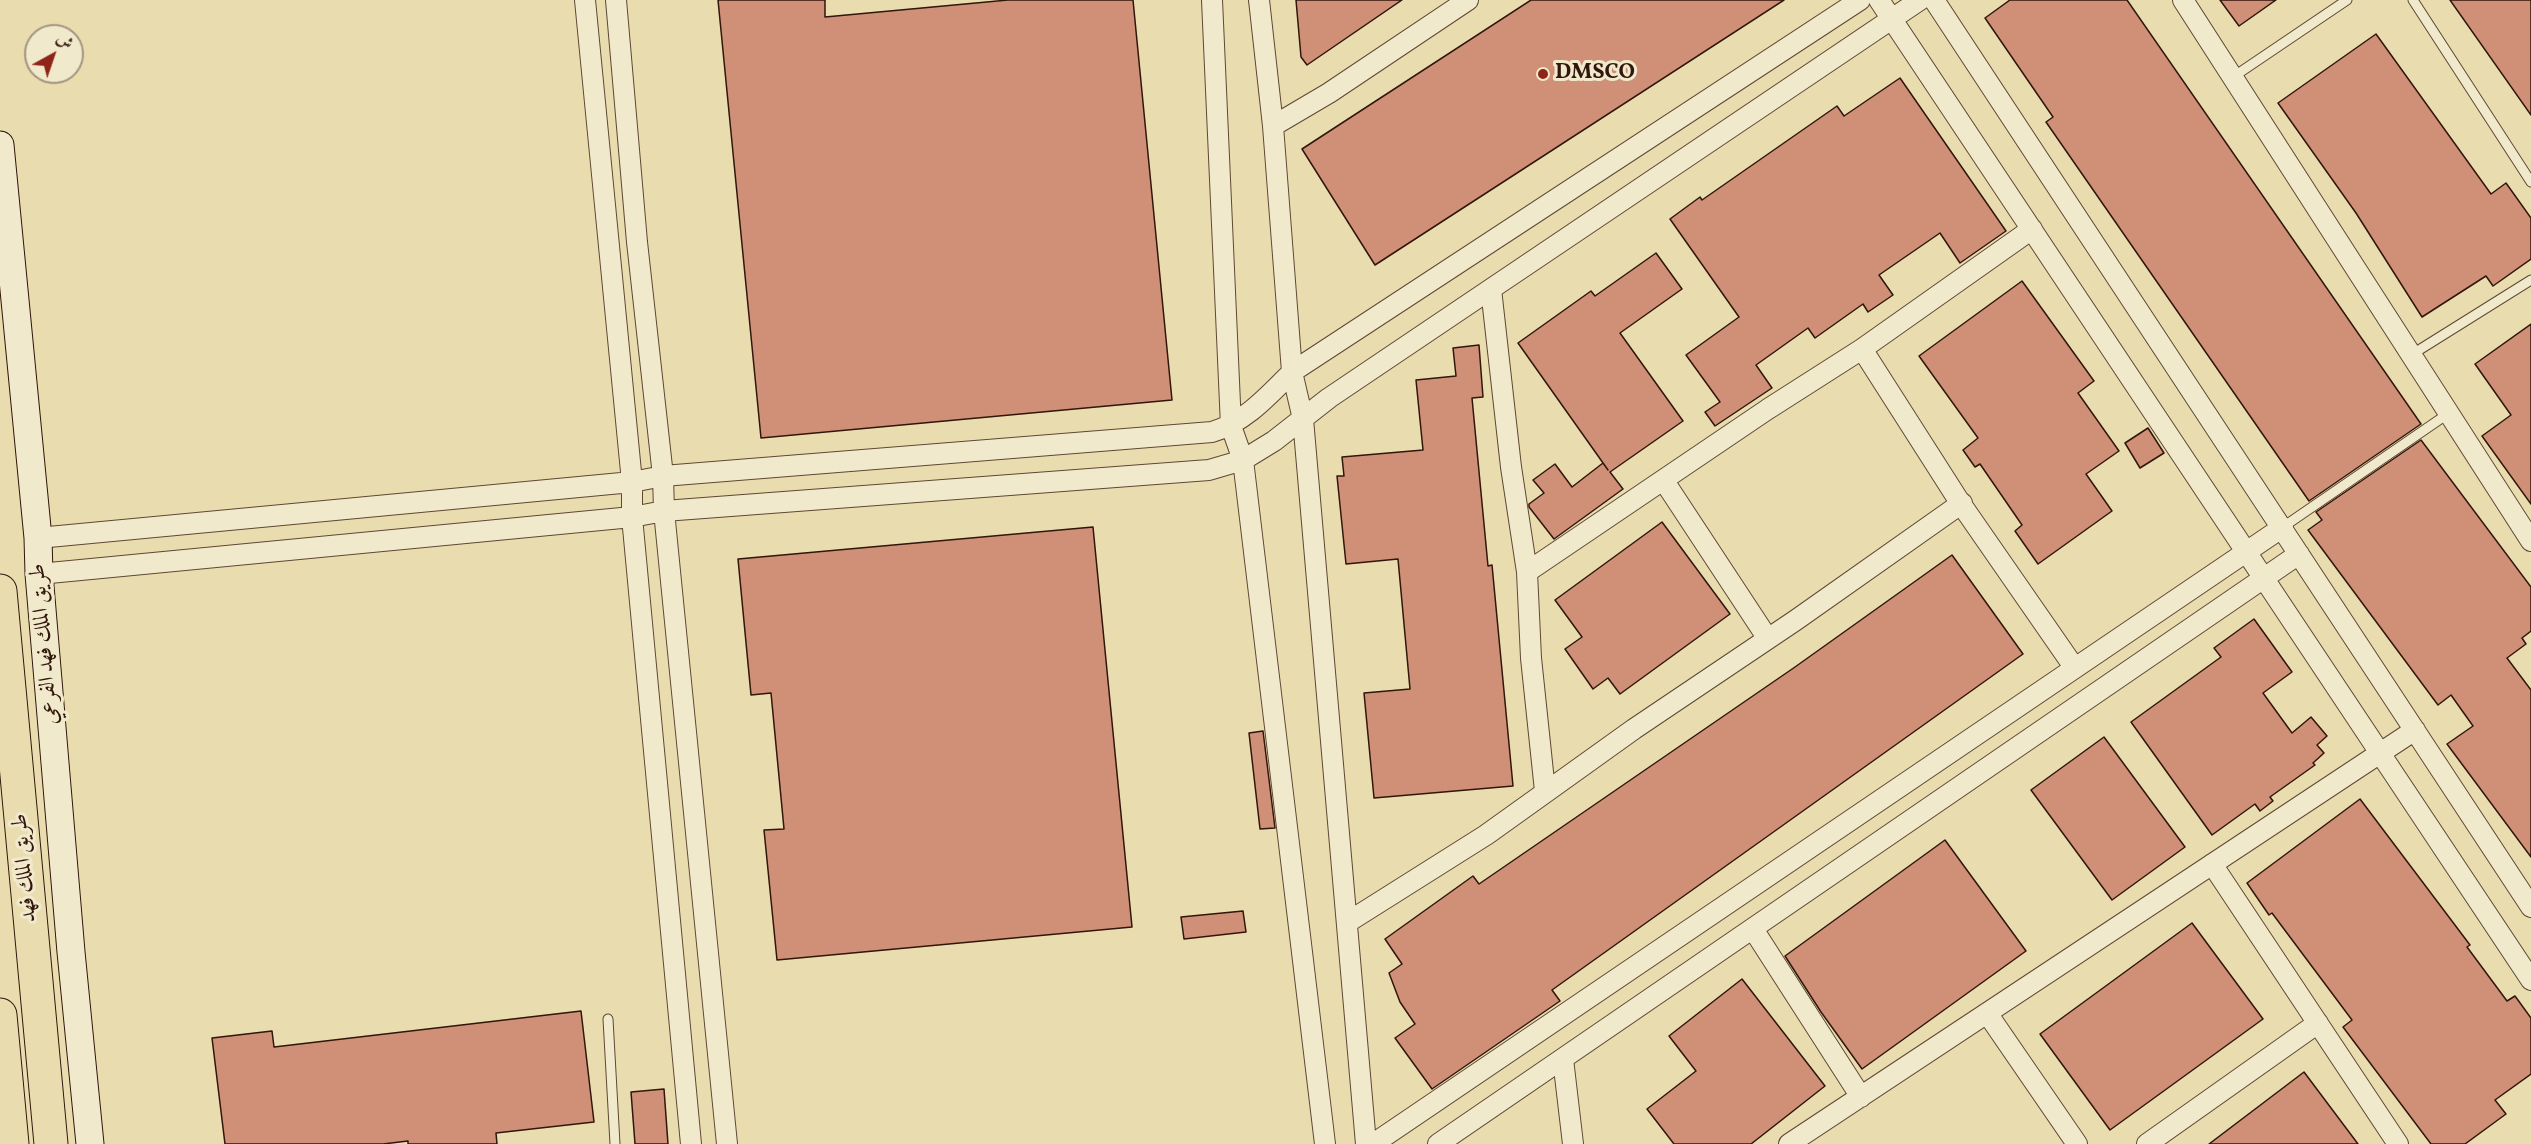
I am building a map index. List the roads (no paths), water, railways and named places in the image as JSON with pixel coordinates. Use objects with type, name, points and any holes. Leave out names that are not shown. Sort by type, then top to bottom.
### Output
[{"type":"highway","name":"طريق الملك فهد","points":[[0,591],[51,1144]]},
{"type":"highway","points":[[0,1015],[12,1144]]},
{"type":"main road","name":"طريق الملك فهد الفرعي","points":[[0,145],[38,538],[39,574],[71,952],[90,1144]]},
{"type":"main road","points":[[71,952],[75,1144]]},
{"type":"street","points":[[585,0],[632,482],[632,517],[691,1144]]},
{"type":"street","points":[[616,0],[637,242],[663,476],[664,511],[727,1144]]},
{"type":"street","points":[[1212,0],[1231,426],[1243,460],[1325,1144]]},
{"type":"street","points":[[1259,0],[1273,126],[1292,372],[1303,419],[1366,1144]]},
{"type":"street","points":[[38,538],[632,482],[663,476],[1212,432],[1231,426],[1267,397],[1292,372],[1860,0]]},
{"type":"street","points":[[1879,0],[2531,980]]},
{"type":"street","points":[[39,574],[632,517],[664,511],[1209,470],[1243,460],[1275,441],[1329,398],[1920,0]]},
{"type":"street","points":[[1934,0],[2529,900]]},
{"type":"street","points":[[2183,0],[2531,541]]},
{"type":"street","points":[[1273,126],[1329,93],[1464,1]]},
{"type":"street","points":[[1527,572],[1768,409],[1862,349],[2032,228]]},
{"type":"street","points":[[1491,289],[1511,467],[1527,572],[1531,658],[1545,791]]},
{"type":"street","points":[[1862,349],[1962,504],[2074,668]]},
{"type":"street","points":[[1664,481],[1768,639]]},
{"type":"street","points":[[1348,922],[1486,835],[1545,791],[1962,504]]},
{"type":"street","points":[[1373,1144],[2283,527]]},
{"type":"street","points":[[1438,1144],[2265,580],[2299,554]]},
{"type":"street","points":[[1789,1144],[2415,730]]},
{"type":"street","points":[[2212,864],[2398,1144]]},
{"type":"street","points":[[1753,929],[1861,1096]]},
{"type":"street","points":[[1987,1013],[2077,1144]]},
{"type":"street","points":[[2147,1144],[2318,1023]]},
{"type":"street","points":[[1563,1059],[1573,1144]]},
{"type":"lane","points":[[2233,77],[2347,0]]},
{"type":"lane","points":[[2413,0],[2531,182]]},
{"type":"lane","points":[[2411,355],[2531,280]]},
{"type":"lane","points":[[2283,527],[2449,413]]},
{"type":"lane","points":[[608,1019],[615,1144]]},
{"type":"place","name":"DMSCO","points":[[1543,74]]}]
